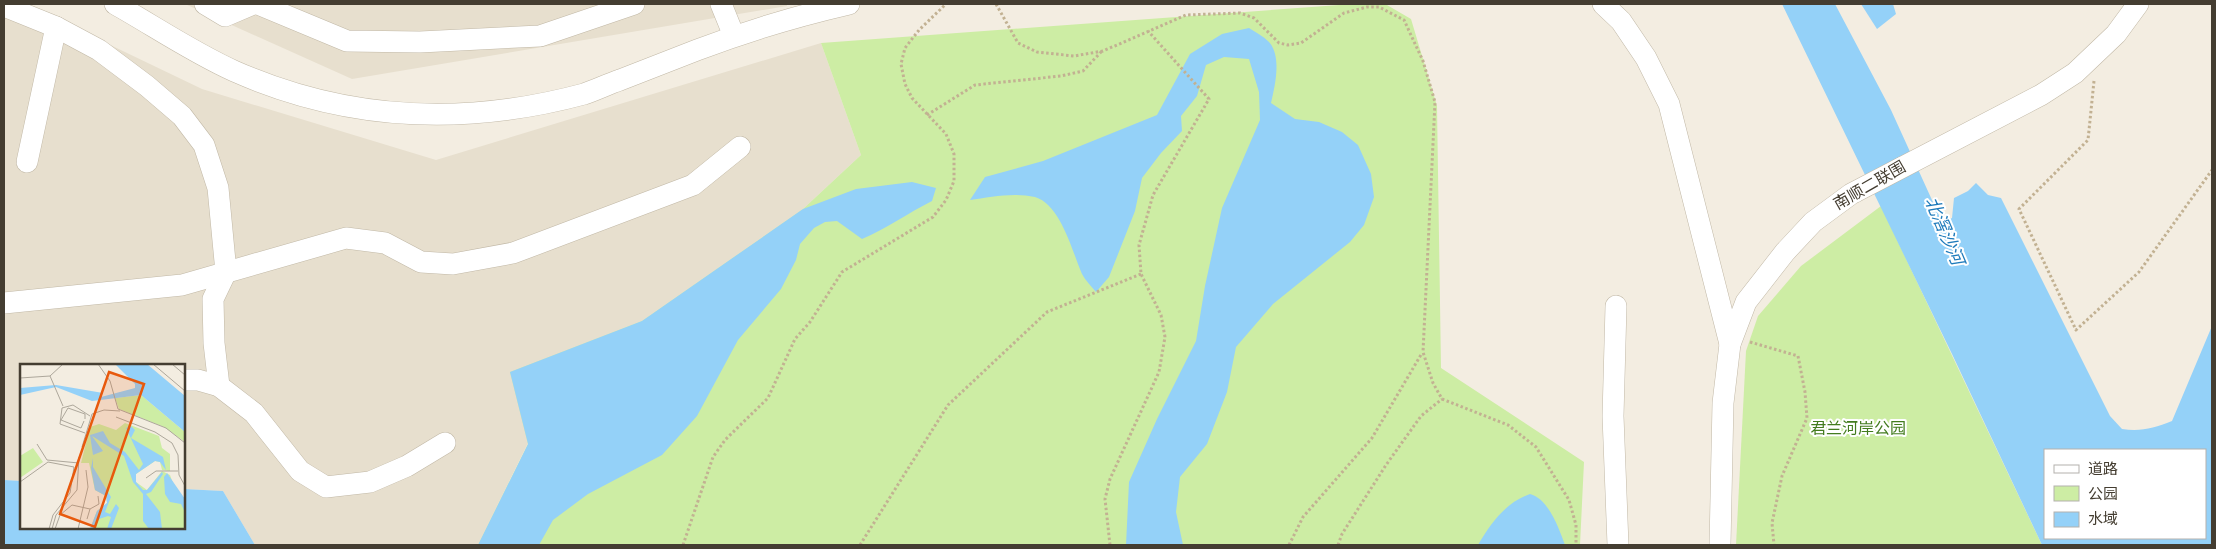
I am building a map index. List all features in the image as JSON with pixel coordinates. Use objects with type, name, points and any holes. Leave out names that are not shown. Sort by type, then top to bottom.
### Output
[{"type":"street","points":[[115,4],[190,48],[232,70],[279,90],[369,111],[420,115],[469,114],[521,107],[585,93],[803,9],[849,4]]},
{"type":"street","points":[[205,4],[225,16],[253,4]]},
{"type":"street","points":[[258,4],[347,41],[420,42],[540,36],[634,4]]},
{"type":"street","points":[[721,4],[734,36]]},
{"type":"street","points":[[1603,4],[1621,21],[1646,58],[1669,104],[1731,340]]},
{"type":"street","name":"南顺二联围","points":[[1720,545],[1723,403],[1731,340],[1746,302],[1785,252],[1813,222],[1851,194],[2041,95],[2075,73],[2116,34],[2138,4]]},
{"type":"street","points":[[4,6],[56,27],[98,50],[147,86],[182,116],[204,145],[218,188],[226,272],[212,299],[214,343],[219,386]]},
{"type":"street","points":[[27,162],[56,27]]},
{"type":"street","points":[[4,303],[182,285],[346,238],[385,243],[421,262],[453,264],[513,253],[693,185],[740,147]]},
{"type":"street","points":[[1616,306],[1613,416],[1618,545]]},
{"type":"street","points":[[185,380],[198,380],[219,386],[254,413],[300,471],[326,487],[370,482],[407,466],[446,443]]},
{"type":"path","points":[[683,545],[713,457],[725,440],[768,398],[795,339],[810,322],[842,272],[933,217],[946,200],[954,181],[954,154],[946,134],[912,98],[905,84],[901,64],[905,48],[919,30],[946,4]]},
{"type":"path","points":[[996,4],[1018,44],[1038,52],[1074,56],[1103,51],[1186,15],[1240,13],[1254,18],[1279,43],[1288,45],[1301,43],[1344,13],[1367,7],[1380,7],[1404,20],[1423,61],[1434,102],[1422,352],[1433,383],[1442,399],[1508,425],[1536,447],[1559,480],[1569,500],[1576,526],[1576,545]]},
{"type":"path","points":[[1110,545],[1105,498],[1110,479],[1159,372],[1165,337],[1161,315],[1141,274],[1139,245],[1153,195],[1209,99],[1148,31]]},
{"type":"path","points":[[927,115],[975,85],[1060,76],[1083,71],[1103,51]]},
{"type":"path","points":[[2096,55],[2088,140],[2019,209],[2076,330],[2139,272],[2212,170]]},
{"type":"path","points":[[860,545],[948,405],[1047,312],[1141,274]]},
{"type":"path","points":[[1731,340],[1798,356],[1805,392],[1807,418],[1782,476],[1772,523],[1774,545]]},
{"type":"path","points":[[1289,545],[1303,517],[1372,438],[1422,352]]},
{"type":"path","points":[[1338,545],[1342,534],[1386,465],[1421,416],[1442,399]]},
{"type":"shaded area","points":[[4,4],[25,4],[202,89],[436,160],[821,43],[861,155],[803,209],[642,321],[511,372],[528,443],[478,545],[255,545],[223,491],[185,489],[185,364],[20,364],[20,481],[4,480]]},
{"type":"shaded area","points":[[185,4],[787,4],[787,6],[352,79]]},
{"type":"green space","points":[[1353,4],[1387,5],[1411,19],[1437,106],[1441,368],[1584,462],[1580,545],[478,545],[528,444],[510,372],[642,321],[803,209],[861,155],[821,43]]},
{"type":"green space","name":"君兰河岸公园","points":[[1881,206],[2042,545],[1736,545],[1746,351],[1758,316],[1801,266]]},
{"type":"water","name":"北滘沙河","points":[[1782,4],[1835,4],[1891,110],[1942,222],[1952,218],[1954,198],[1968,191],[1976,183],[1988,195],[2001,198],[2110,416],[2122,429],[2147,429],[2172,421],[2212,326],[2212,545],[2042,545],[1952,354]]},
{"type":"water","points":[[1861,4],[1893,4],[1896,14],[1877,29]]},
{"type":"water","points":[[1249,28],[1262,36],[1273,48],[1276,71],[1271,103],[1295,119],[1319,122],[1342,132],[1358,145],[1371,174],[1374,197],[1364,225],[1350,242],[1273,304],[1236,347],[1227,392],[1207,444],[1180,477],[1176,512],[1183,545],[1126,545],[1129,482],[1157,419],[1196,341],[1205,286],[1222,208],[1260,120],[1259,92],[1249,59],[1224,57],[1206,65],[1197,96],[1181,116],[1182,131],[1161,153],[1142,178],[1135,211],[1109,277],[1096,292],[1082,274],[1059,219],[1044,202],[1035,197],[1019,195],[1002,195],[970,200],[985,177],[1043,161],[1157,115],[1190,54],[1222,34]]},
{"type":"water","points":[[912,182],[936,188],[932,201],[871,235],[862,239],[837,221],[825,222],[814,228],[800,244],[796,260],[781,289],[738,340],[697,416],[662,455],[588,494],[553,520],[539,545],[478,545],[528,444],[510,372],[642,321],[803,209],[856,189]]},
{"type":"water","points":[[4,480],[20,481],[20,529],[185,529],[185,489],[223,491],[255,545],[4,545]]},
{"type":"water","points":[[1530,494],[1537,497],[1548,508],[1565,545],[1478,545],[1488,529],[1506,508]]}]
